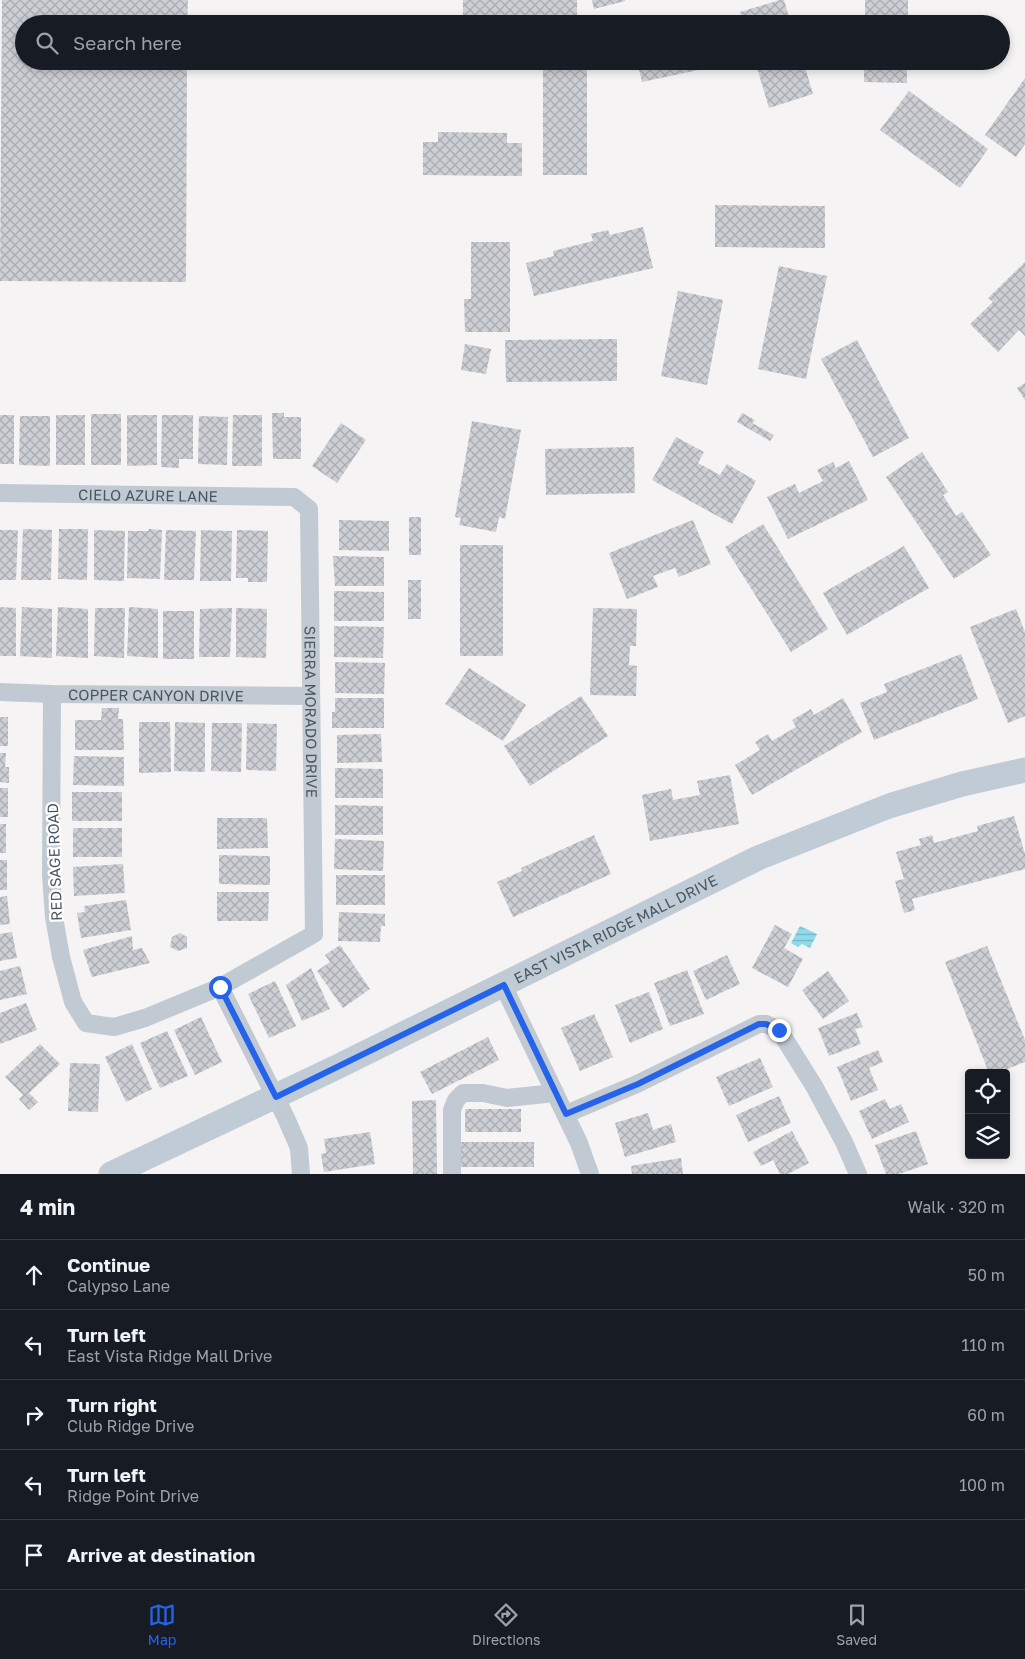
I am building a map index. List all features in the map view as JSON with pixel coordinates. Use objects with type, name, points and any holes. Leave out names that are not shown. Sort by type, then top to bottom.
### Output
[{"type":"main road","name":"EAST VISTA RIDGE MALL DRIVE","points":[[111,1174],[276,1097],[758,858],[889,806],[962,784],[1025,770]]},
{"type":"street","name":"CIELO AZURE LANE","points":[[0,493],[294,497]]},
{"type":"street","name":"SIERRA MORADO DRIVE","points":[[220,987],[314,934],[309,509],[294,497]]},
{"type":"street","name":"COPPER CANYON DRIVE","points":[[0,692],[311,696]]},
{"type":"street","name":"RED SAGE ROAD","points":[[52,694],[51,875],[54,917],[61,957],[73,1002],[86,1023],[114,1027],[145,1018],[220,987]]},
{"type":"street","points":[[504,985],[566,1114],[590,1174]]},
{"type":"street","points":[[220,987],[276,1097],[299,1148],[301,1174]]},
{"type":"street","points":[[566,1114],[638,1084],[759,1024],[766,1024],[779,1030],[814,1086],[844,1142],[858,1174]]},
{"type":"street","points":[[452,1174],[452,1110],[456,1100],[463,1093],[482,1093],[507,1098],[555,1093]]},
{"type":"water","points":[[800,926],[817,934],[810,948],[802,944],[798,947],[791,943]]},
{"type":"building","points":[[2,0],[188,0],[187,15],[15,15],[15,70],[187,70],[186,282],[0,281]]},
{"type":"building","points":[[463,0],[577,0],[577,15],[463,15]]},
{"type":"building","points":[[592,0],[625,0],[625,1],[594,9]]},
{"type":"building","points":[[784,0],[788,15],[741,15],[740,12]]},
{"type":"building","points":[[865,0],[908,0],[908,15],[865,15]]},
{"type":"building","points":[[543,70],[587,70],[587,175],[543,175]]},
{"type":"building","points":[[639,70],[698,70],[642,82]]},
{"type":"building","points":[[758,70],[806,70],[813,94],[769,108]]},
{"type":"building","points":[[864,70],[907,70],[907,83],[864,82]]},
{"type":"building","points":[[1025,78],[1025,144],[1016,157],[985,135]]},
{"type":"building","points":[[909,91],[988,149],[960,188],[880,130]]},
{"type":"building","points":[[438,132],[507,133],[507,143],[522,143],[522,176],[423,175],[423,142],[438,142]]},
{"type":"building","points":[[715,205],[825,206],[825,248],[715,247]]},
{"type":"building","points":[[643,227],[653,268],[534,296],[526,263],[554,256],[553,251],[593,241],[591,234],[608,230],[610,235]]},
{"type":"building","points":[[471,242],[510,242],[510,332],[465,332],[464,299],[471,299]]},
{"type":"building","points":[[1025,262],[1025,336],[1019,330],[998,352],[970,324],[993,302],[988,298]]},
{"type":"building","points":[[779,266],[827,276],[806,379],[758,369]]},
{"type":"building","points":[[678,291],[723,300],[707,385],[661,376]]},
{"type":"building","points":[[617,339],[617,381],[506,382],[505,340]]},
{"type":"building","points":[[857,340],[909,438],[873,457],[821,359]]},
{"type":"building","points":[[465,344],[491,349],[486,374],[461,370]]},
{"type":"building","points":[[1025,383],[1025,400],[1017,388]]},
{"type":"building","points":[[272,413],[284,413],[284,417],[301,417],[301,459],[273,459]]},
{"type":"building","points":[[742,413],[755,420],[752,423],[774,435],[770,441],[737,422]]},
{"type":"building","points":[[91,414],[121,414],[121,465],[91,465]]},
{"type":"building","points":[[0,415],[14,415],[14,464],[0,464]]},
{"type":"building","points":[[56,415],[85,415],[85,465],[56,465]]},
{"type":"building","points":[[127,415],[157,415],[157,465],[127,466]]},
{"type":"building","points":[[162,415],[193,415],[193,459],[179,459],[179,468],[161,467]]},
{"type":"building","points":[[233,415],[262,415],[262,466],[232,466]]},
{"type":"building","points":[[20,416],[50,416],[50,466],[19,465]]},
{"type":"building","points":[[199,416],[228,417],[227,465],[198,464]]},
{"type":"building","points":[[472,421],[521,430],[505,519],[499,517],[496,532],[459,525],[461,518],[455,517]]},
{"type":"building","points":[[341,423],[366,440],[337,483],[312,466]]},
{"type":"building","points":[[676,437],[704,452],[698,463],[720,475],[727,464],[756,481],[732,524],[652,480]]},
{"type":"building","points":[[634,447],[635,493],[546,495],[545,449]]},
{"type":"building","points":[[922,452],[948,492],[943,495],[956,516],[962,512],[991,555],[954,579],[886,477]]},
{"type":"building","points":[[849,461],[868,500],[788,539],[767,497],[795,484],[799,493],[823,481],[817,470],[833,462],[836,468]]},
{"type":"building","points":[[409,517],[421,517],[421,555],[409,555]]},
{"type":"building","points":[[339,520],[389,521],[389,551],[339,550]]},
{"type":"building","points":[[693,520],[711,564],[679,577],[675,568],[653,576],[658,587],[627,599],[609,553]]},
{"type":"building","points":[[763,524],[828,629],[791,652],[725,547]]},
{"type":"building","points":[[23,529],[52,530],[51,580],[21,580]]},
{"type":"building","points":[[59,529],[88,529],[87,580],[58,579]]},
{"type":"building","points":[[149,529],[162,530],[160,579],[127,578],[128,531],[148,531]]},
{"type":"building","points":[[0,530],[18,530],[16,580],[0,580]]},
{"type":"building","points":[[94,530],[125,531],[124,581],[94,580]]},
{"type":"building","points":[[166,530],[196,531],[194,580],[164,580]]},
{"type":"building","points":[[201,530],[232,531],[231,581],[200,581]]},
{"type":"building","points":[[237,530],[268,531],[267,582],[248,582],[248,578],[236,578]]},
{"type":"building","points":[[460,545],[503,545],[503,656],[460,656]]},
{"type":"building","points":[[904,546],[929,588],[847,635],[823,593]]},
{"type":"building","points":[[333,556],[384,557],[384,586],[335,586]]},
{"type":"building","points":[[408,580],[421,580],[421,619],[408,619]]},
{"type":"building","points":[[334,591],[384,592],[384,621],[334,621]]},
{"type":"building","points":[[0,607],[16,608],[16,656],[0,656]]},
{"type":"building","points":[[22,607],[52,609],[52,658],[20,656]]},
{"type":"building","points":[[58,607],[88,609],[88,658],[56,656]]},
{"type":"building","points":[[129,607],[158,609],[158,658],[127,656]]},
{"type":"building","points":[[95,608],[125,608],[124,658],[94,656]]},
{"type":"building","points":[[232,608],[230,657],[199,657],[200,609]]},
{"type":"building","points":[[236,608],[267,609],[266,658],[236,657]]},
{"type":"building","points":[[593,608],[637,609],[636,646],[630,646],[629,665],[637,666],[636,696],[590,695]]},
{"type":"building","points":[[1016,609],[1025,632],[1025,716],[1008,723],[970,627]]},
{"type":"building","points":[[163,611],[194,611],[194,659],[163,659]]},
{"type":"building","points":[[334,626],[384,627],[383,658],[334,657]]},
{"type":"building","points":[[961,654],[978,699],[874,740],[860,703],[887,692],[884,684]]},
{"type":"building","points":[[335,662],[385,663],[384,694],[335,693]]},
{"type":"building","points":[[469,668],[526,705],[503,741],[445,704]]},
{"type":"building","points":[[581,696],[608,736],[530,786],[504,746]]},
{"type":"building","points":[[335,698],[384,698],[384,728],[332,728],[332,712],[335,712]]},
{"type":"building","points":[[843,698],[862,732],[752,795],[735,765],[760,750],[755,742],[768,734],[772,741],[796,727],[792,720],[811,709],[814,715]]},
{"type":"building","points":[[102,708],[119,708],[118,719],[123,719],[124,750],[75,750],[75,720],[101,720]]},
{"type":"building","points":[[0,717],[8,717],[8,746],[0,746]]},
{"type":"building","points":[[139,722],[170,722],[171,772],[139,773]]},
{"type":"building","points":[[175,722],[205,723],[205,772],[174,771]]},
{"type":"building","points":[[212,723],[242,723],[241,772],[211,771]]},
{"type":"building","points":[[247,723],[277,724],[276,771],[246,770]]},
{"type":"building","points":[[381,734],[382,762],[337,763],[337,735]]},
{"type":"building","points":[[0,753],[6,753],[5,767],[9,767],[9,783],[0,782]]},
{"type":"building","points":[[74,756],[124,757],[124,786],[73,785]]},
{"type":"building","points":[[335,768],[383,769],[383,798],[335,798]]},
{"type":"building","points":[[730,775],[739,824],[650,841],[642,795],[671,789],[673,800],[700,795],[697,781]]},
{"type":"building","points":[[0,788],[8,788],[8,817],[0,817]]},
{"type":"building","points":[[72,792],[122,792],[122,821],[72,821]]},
{"type":"building","points":[[335,805],[383,806],[383,835],[335,835]]},
{"type":"building","points":[[1014,816],[1025,854],[1025,869],[912,899],[915,910],[904,913],[895,881],[904,879],[896,852],[921,845],[919,839],[932,835],[934,843],[978,831],[977,826]]},
{"type":"building","points":[[217,818],[267,818],[268,848],[217,849]]},
{"type":"building","points":[[0,824],[6,824],[6,853],[0,853]]},
{"type":"building","points":[[73,828],[122,828],[122,857],[73,857]]},
{"type":"building","points":[[594,835],[611,874],[513,917],[497,882],[522,871],[521,868]]},
{"type":"building","points":[[335,839],[384,841],[383,871],[334,869]]},
{"type":"building","points":[[219,855],[270,856],[270,885],[219,884]]},
{"type":"building","points":[[0,860],[7,860],[7,890],[0,890]]},
{"type":"building","points":[[123,864],[125,893],[74,896],[73,867]]},
{"type":"building","points":[[336,875],[385,875],[385,905],[336,905]]},
{"type":"building","points":[[217,892],[269,892],[268,921],[217,921]]},
{"type":"building","points":[[7,896],[10,924],[0,925],[0,897]]},
{"type":"building","points":[[126,900],[131,930],[81,938],[77,913],[85,912],[84,906]]},
{"type":"building","points":[[339,912],[385,914],[385,926],[381,926],[380,942],[338,941]]},
{"type":"building","points":[[775,925],[792,934],[784,948],[803,959],[788,987],[752,968]]},
{"type":"building","points":[[12,932],[17,958],[0,961],[0,934]]},
{"type":"building","points":[[180,933],[187,937],[187,948],[178,951],[170,947],[172,937]]},
{"type":"building","points":[[132,936],[133,950],[142,948],[150,963],[92,977],[83,950]]},
{"type":"building","points":[[340,945],[370,989],[343,1008],[317,971],[330,962],[325,955]]},
{"type":"building","points":[[987,946],[1025,1040],[1025,1062],[1007,1069],[987,1069],[945,962]]},
{"type":"building","points":[[727,955],[740,984],[706,1000],[693,971]]},
{"type":"building","points":[[20,966],[27,994],[0,1000],[0,971]]},
{"type":"building","points":[[311,968],[330,1009],[302,1021],[286,985]]},
{"type":"building","points":[[687,970],[704,1014],[670,1026],[654,983]]},
{"type":"building","points":[[828,971],[849,1001],[823,1019],[802,990]]},
{"type":"building","points":[[275,981],[296,1026],[269,1038],[248,994]]},
{"type":"building","points":[[649,992],[663,1029],[630,1043],[615,1005]]},
{"type":"building","points":[[26,1003],[37,1030],[0,1044],[0,1013]]},
{"type":"building","points":[[857,1013],[863,1027],[855,1029],[861,1044],[829,1056],[818,1028]]},
{"type":"building","points":[[594,1014],[613,1057],[580,1071],[561,1028]]},
{"type":"building","points":[[201,1017],[222,1062],[195,1075],[174,1030]]},
{"type":"building","points":[[167,1031],[188,1076],[160,1088],[140,1043]]},
{"type":"building","points":[[488,1037],[499,1060],[432,1094],[420,1072]]},
{"type":"building","points":[[40,1044],[60,1064],[29,1093],[38,1102],[29,1110],[19,1099],[23,1095],[5,1077]]},
{"type":"building","points":[[132,1044],[152,1089],[126,1102],[105,1057]]},
{"type":"building","points":[[878,1050],[883,1062],[869,1068],[878,1090],[851,1101],[837,1067]]},
{"type":"building","points":[[760,1058],[773,1087],[729,1106],[716,1077]]},
{"type":"building","points":[[70,1063],[100,1064],[98,1112],[68,1111]]},
{"type":"building","points":[[779,1096],[791,1123],[748,1142],[736,1115]]},
{"type":"building","points":[[885,1099],[890,1109],[901,1104],[909,1122],[872,1139],[859,1111]]},
{"type":"building","points":[[436,1100],[437,1174],[413,1174],[412,1101]]},
{"type":"building","points":[[465,1109],[521,1109],[521,1132],[465,1132]]},
{"type":"building","points":[[648,1113],[653,1130],[671,1124],[676,1142],[625,1157],[615,1123]]},
{"type":"building","points":[[792,1131],[809,1163],[788,1174],[780,1174],[773,1160],[761,1166],[753,1152]]},
{"type":"building","points":[[916,1131],[928,1164],[899,1174],[886,1174],[875,1145]]},
{"type":"building","points":[[370,1132],[375,1164],[324,1172],[321,1154],[326,1153],[324,1139]]},
{"type":"building","points":[[460,1142],[534,1142],[534,1167],[460,1167]]},
{"type":"building","points":[[681,1158],[683,1174],[632,1174],[631,1166]]},
{"type":"route","points":[[220,987],[276,1097],[504,985],[542,1068],[566,1114],[638,1084],[759,1024],[773,1026],[779,1030]]}]
